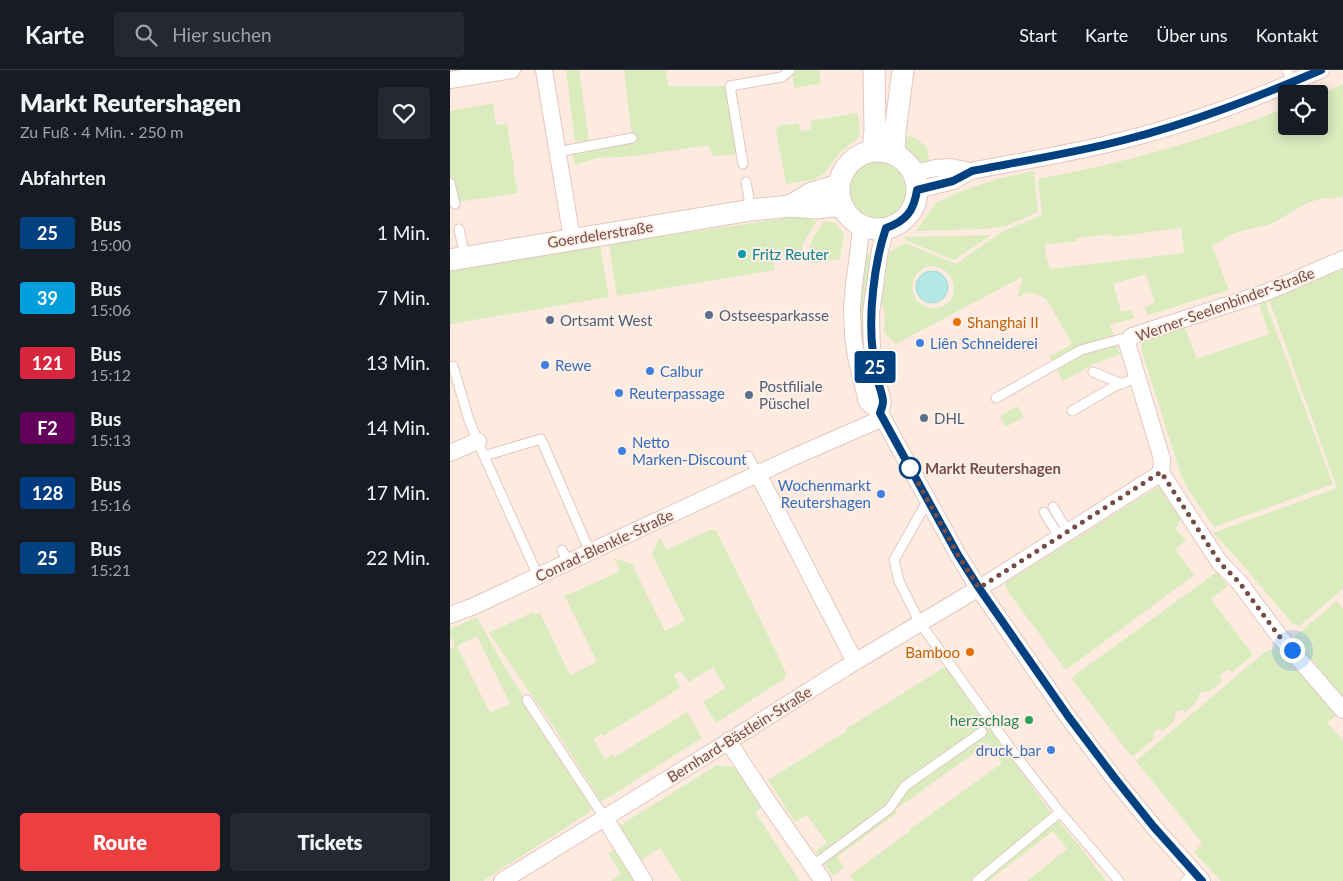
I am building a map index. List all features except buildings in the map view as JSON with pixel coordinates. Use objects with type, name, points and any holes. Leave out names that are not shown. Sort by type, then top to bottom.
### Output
[{"type":"street","points":[[450,80],[512,70]]},
{"type":"street","points":[[544,70],[572,239]]},
{"type":"street","points":[[873,151],[875,130],[874,70]]},
{"type":"street","points":[[894,154],[894,132],[903,70]]},
{"type":"street","points":[[915,182],[953,181],[972,171],[1125,140],[1264,95],[1289,76],[1321,70]]},
{"type":"street","points":[[873,151],[884,151],[894,154],[906,162],[915,182],[916,201],[908,214],[896,225],[874,229],[861,225],[850,218],[840,200],[839,185],[843,171],[859,155],[873,151]]},
{"type":"street","name":"Goerdelerstraße","points":[[790,206],[812,193],[839,185]]},
{"type":"street","name":"Goerdelerstraße","points":[[458,258],[751,210],[790,206],[816,208],[843,207]]},
{"type":"street","points":[[861,225],[852,309],[856,357],[867,402],[881,415],[979,588],[1063,710],[1193,878]]},
{"type":"street","points":[[881,415],[883,402],[876,377],[872,351],[871,313],[880,250],[886,228]]},
{"type":"street","name":"Werner-Seelenbinder-Straße","points":[[1161,472],[1162,459],[1127,343],[1132,336],[1267,292],[1343,259]]},
{"type":"street","name":"Conrad-Blenkle-Straße","points":[[450,616],[538,576],[565,556],[590,552],[881,415]]},
{"type":"street","points":[[450,453],[481,448]]},
{"type":"street","points":[[979,588],[1161,472],[1220,563],[1239,582],[1279,636],[1343,710]]},
{"type":"street","points":[[758,474],[855,662]]},
{"type":"street","name":"Bernhard-Bästlein-Straße","points":[[502,881],[855,662],[979,588]]},
{"type":"street","points":[[728,741],[823,881]]},
{"type":"street","points":[[604,817],[644,881]]},
{"type":"lane","points":[[743,164],[730,86],[782,77],[790,70]]},
{"type":"lane","points":[[557,152],[632,138]]},
{"type":"lane","points":[[746,182],[751,210]]},
{"type":"lane","points":[[450,183],[455,204]]},
{"type":"lane","points":[[458,258],[459,229]]},
{"type":"lane","points":[[996,398],[1081,350],[1132,336]]},
{"type":"lane","points":[[453,366],[469,420],[538,576]]},
{"type":"lane","points":[[1093,372],[1122,384]]},
{"type":"lane","points":[[1072,411],[1137,378]]},
{"type":"lane","points":[[481,448],[541,439],[590,552]]},
{"type":"lane","points":[[748,456],[758,474]]},
{"type":"lane","points":[[928,500],[894,560],[899,581],[920,623],[1016,756],[1060,812],[1119,881]]},
{"type":"lane","points":[[1053,507],[1064,535]]},
{"type":"lane","points":[[1044,512],[1064,535]]},
{"type":"lane","points":[[527,700],[604,817]]},
{"type":"lane","points":[[812,866],[889,809],[905,786],[982,732]]},
{"type":"lane","points":[[977,881],[1060,812]]},
{"type":"green space","points":[[566,70],[579,70],[589,141],[575,142]]},
{"type":"green space","points":[[624,70],[666,70],[668,86],[730,86],[741,154],[713,156],[708,145],[636,156],[597,158],[575,165],[572,149],[632,138]]},
{"type":"green space","points":[[792,70],[819,70],[821,83],[794,88]]},
{"type":"green space","points":[[1343,84],[1343,197],[1320,199],[1307,203],[1271,224],[1231,235],[1212,246],[1229,290],[1148,315],[1144,308],[1155,302],[1146,274],[1113,284],[1121,312],[1131,309],[1134,318],[1110,325],[1120,354],[1094,364],[1063,381],[1049,357],[1072,344],[1047,300],[1040,295],[1032,293],[1021,295],[1017,298],[1023,277],[896,344],[884,333],[885,313],[881,302],[889,252],[905,243],[956,264],[1003,231],[1042,215],[1038,179],[1129,159],[1228,129],[1278,111],[1278,135],[1328,135],[1328,91]],"holes":[[[1181,228],[1184,253],[1050,269],[1045,243],[1052,244],[1077,241],[1077,238],[1111,234],[1112,237]],[[929,266],[939,267],[951,278],[954,285],[954,293],[951,300],[945,305],[937,308],[928,307],[921,304],[915,298],[913,291],[915,276],[920,270]]]},
{"type":"green space","points":[[493,103],[496,125],[507,124],[518,193],[450,203],[450,111]]},
{"type":"green space","points":[[858,113],[860,135],[841,151],[824,174],[813,180],[786,184],[776,131],[778,126],[799,123],[800,131],[811,129],[810,121]]},
{"type":"green space","points":[[900,136],[915,137],[927,148],[930,165],[911,155],[904,146]]},
{"type":"green space","points":[[879,156],[892,159],[903,166],[910,177],[913,190],[910,203],[903,214],[892,221],[879,224],[866,221],[855,214],[848,203],[845,190],[848,177],[855,166],[866,159]]},
{"type":"green space","points":[[1034,171],[1038,212],[1007,226],[985,229],[916,231],[936,203],[964,190],[997,179]]},
{"type":"green space","points":[[813,214],[814,221],[817,221],[802,245],[803,254],[791,257],[790,251],[772,254],[775,270],[617,296],[609,244]]},
{"type":"green space","points":[[824,221],[835,223],[844,233],[840,259],[813,263],[809,252],[811,242]]},
{"type":"green space","points":[[992,235],[954,260],[910,242],[903,237]]},
{"type":"green space","points":[[600,245],[609,297],[450,324],[450,271]]},
{"type":"green space","points":[[864,253],[873,255],[868,389],[858,328]]},
{"type":"green space","points":[[1343,267],[1343,589],[1299,626],[1293,624],[1213,533],[1337,488],[1268,297]]},
{"type":"green space","points":[[1265,301],[1333,484],[1214,527],[1182,478],[1141,349],[1142,341],[1185,328],[1197,359],[1269,334],[1259,304]]},
{"type":"green space","points":[[1017,406],[1024,417],[1006,427],[1000,416]]},
{"type":"green space","points":[[1159,486],[1181,518],[1176,529],[1186,541],[1175,549],[1194,575],[1066,670],[1009,593],[1005,583]]},
{"type":"green space","points":[[710,530],[716,530],[781,662],[786,673],[785,678],[716,723],[703,702],[725,688],[713,667],[689,682],[680,671],[674,674],[680,688],[603,736],[601,734],[593,739],[605,759],[613,754],[615,757],[687,712],[702,738],[601,802],[557,732],[489,633],[533,612],[535,615],[540,613],[570,675],[597,662],[564,595],[620,571],[614,558],[632,564],[665,631],[685,621],[652,554],[660,537],[666,550]]},
{"type":"green space","points":[[1217,572],[1228,586],[1211,599],[1253,655],[1232,672],[1227,670],[1221,674],[1222,681],[1209,692],[1204,691],[1199,694],[1198,700],[1186,712],[1181,710],[1178,712],[1175,715],[1175,720],[1163,731],[1158,729],[1154,732],[1154,739],[1132,757],[1071,678]]},
{"type":"green space","points":[[1337,601],[1343,609],[1343,710],[1327,723],[1343,740],[1343,881],[1221,881],[1194,852],[1202,843],[1136,761],[1265,652],[1289,642],[1299,632],[1321,658],[1300,632]]},
{"type":"green space","points":[[477,617],[503,664],[591,804],[590,812],[483,881],[450,881],[450,649],[455,646],[450,636],[450,629]],"holes":[[[477,636],[510,704],[490,713],[457,646]]]},
{"type":"green space","points":[[943,668],[949,669],[970,702],[1046,806],[1106,881],[1027,881],[1067,849],[1053,831],[989,881],[854,881],[850,875],[1002,763],[988,743],[895,810],[897,813],[837,857],[844,867],[833,876],[815,852],[827,843],[807,815],[795,822],[768,780]]},
{"type":"green space","points":[[717,765],[737,768],[762,807],[755,812],[800,881],[681,881],[660,848],[640,861],[619,826]]},
{"type":"green space","points":[[615,849],[635,881],[611,881],[621,874],[609,854]]},
{"type":"water","points":[[932,271],[938,272],[943,276],[947,281],[947,293],[943,298],[938,302],[932,303],[926,302],[921,298],[917,293],[916,287],[917,281],[921,276],[926,272]]},
{"type":"bus line","name":"25","points":[[1202,881],[1153,826],[1058,703],[958,555],[902,454],[880,413],[883,402],[876,377],[871,328],[875,279],[886,228],[896,225],[912,210],[916,201],[917,190],[953,181],[972,171],[1125,140],[1264,95],[1321,70]]},
{"type":"place","name":"Fritz Reuter","points":[[742,254]]},
{"type":"place","name":"Ostseesparkasse","points":[[709,315]]},
{"type":"place","name":"Ortsamt West","points":[[550,320]]},
{"type":"place","name":"Shanghai II","points":[[957,322]]},
{"type":"place","name":"Liên Schneiderei","points":[[920,343]]},
{"type":"place","name":"Rewe","points":[[545,365]]},
{"type":"place","name":"Calbur","points":[[650,371]]},
{"type":"place","name":"Reuterpassage","points":[[619,393]]},
{"type":"place","name":"Postfiliale Püschel","points":[[749,395]]},
{"type":"place","name":"DHL","points":[[924,418]]},
{"type":"place","name":"Netto Marken-Discount","points":[[622,451]]},
{"type":"place","name":"Markt Reutershagen","points":[[910,468]]},
{"type":"place","name":"Wochenmarkt Reutershagen","points":[[881,494]]},
{"type":"place","name":"Bamboo","points":[[970,652]]},
{"type":"place","name":"herzschlag","points":[[1029,720]]},
{"type":"place","name":"druck_bar","points":[[1051,750]]},
{"type":"route","points":[[910,468],[958,555],[979,588],[1161,472],[1220,563],[1239,582],[1279,636],[1292,650]]}]
